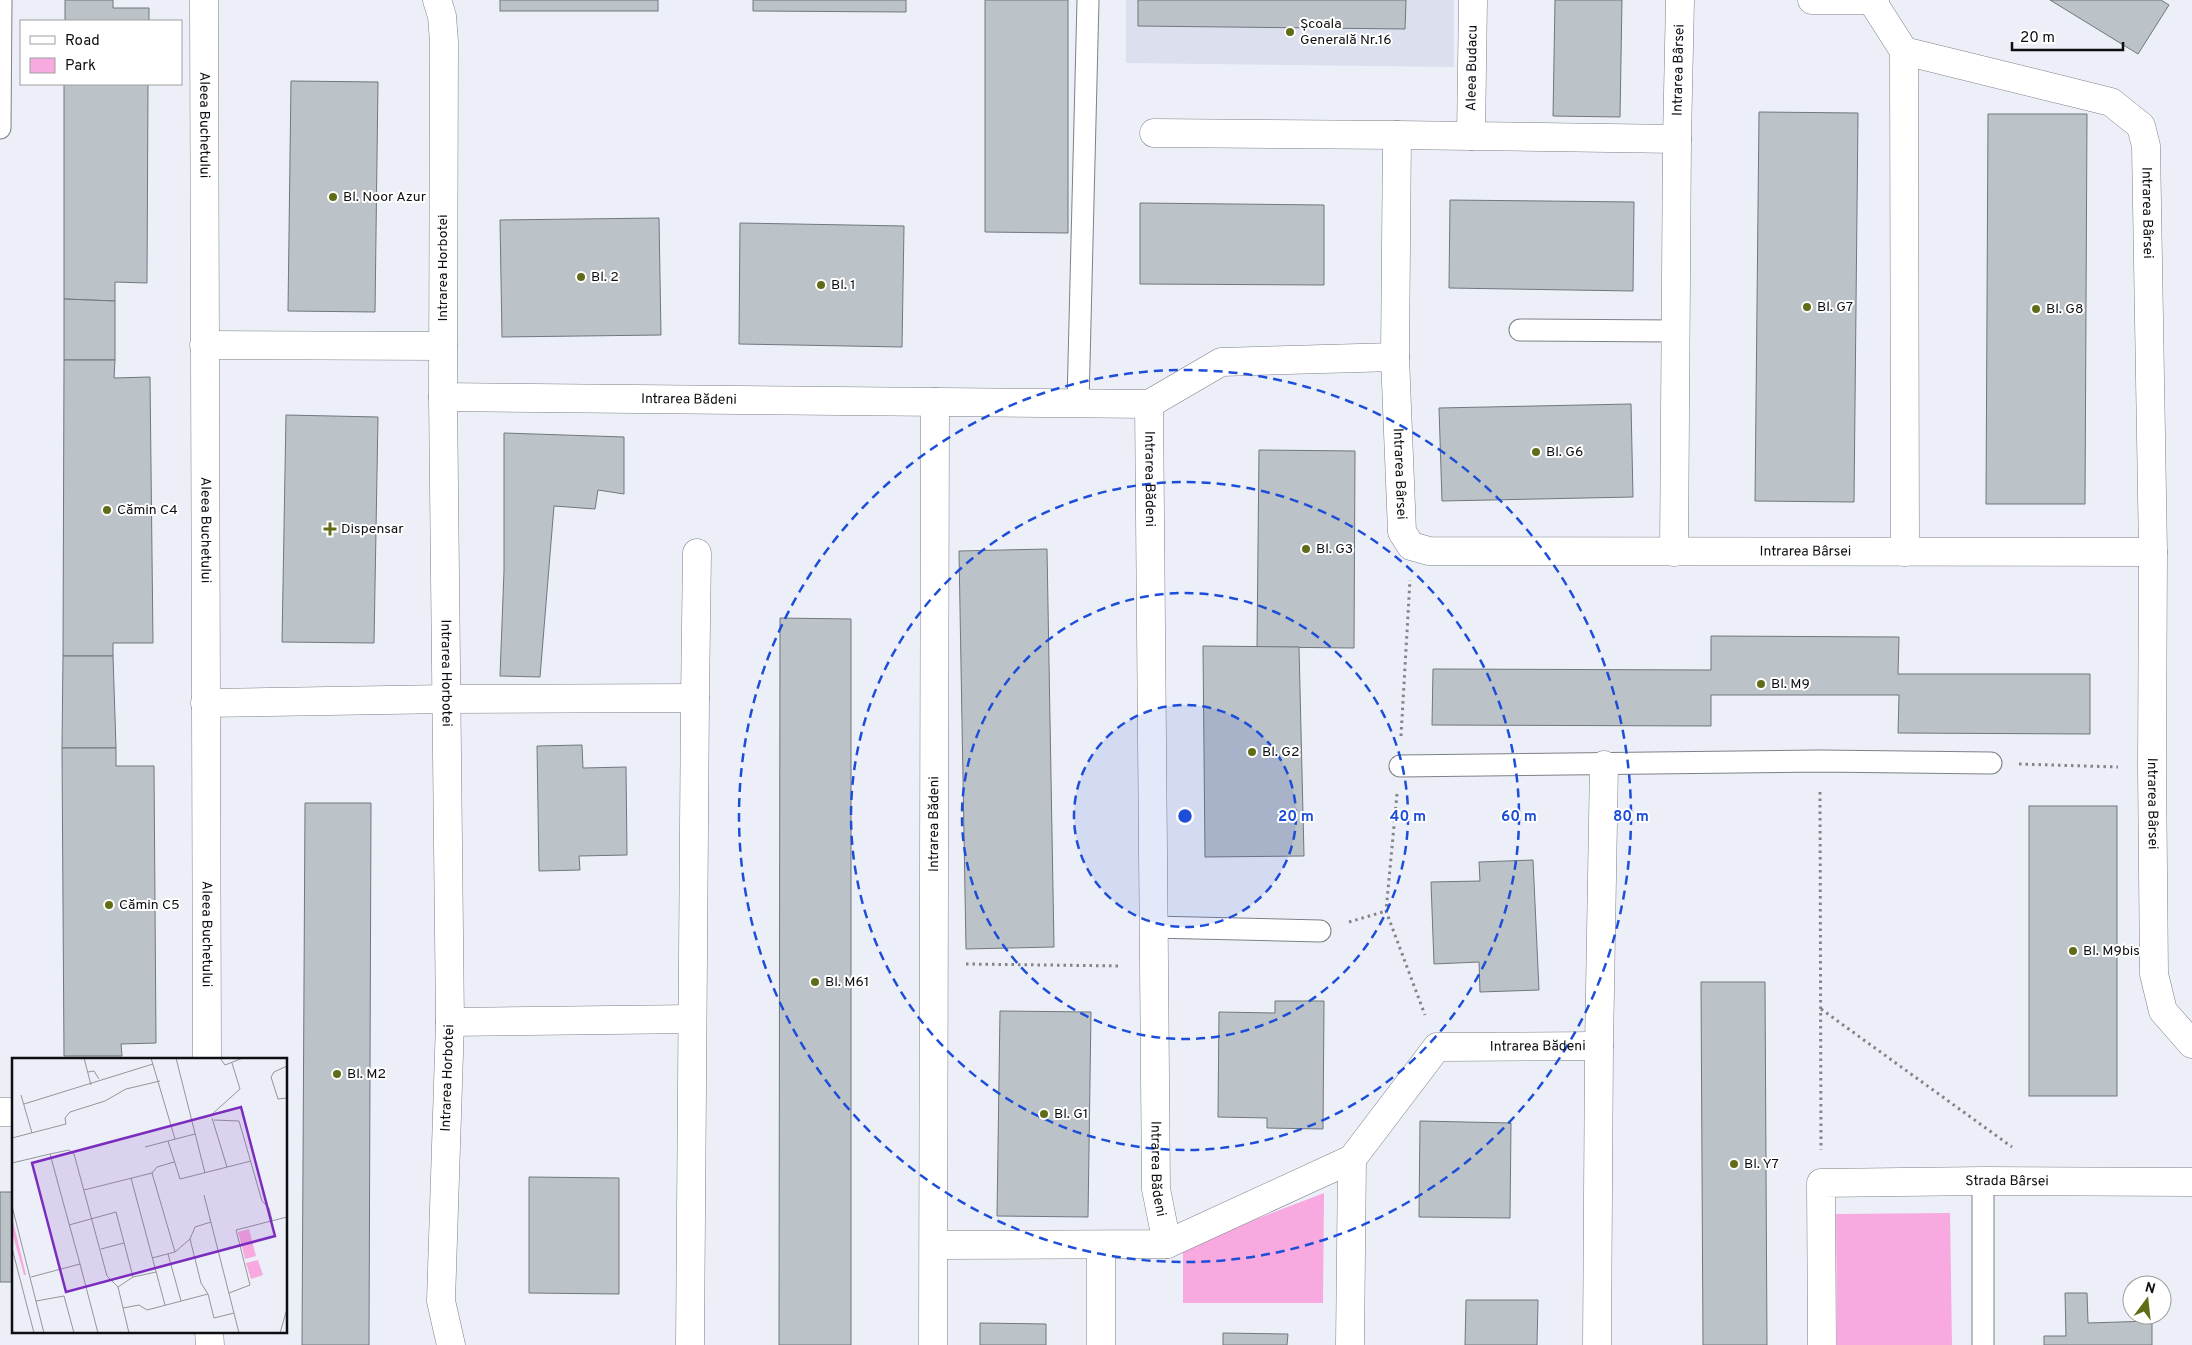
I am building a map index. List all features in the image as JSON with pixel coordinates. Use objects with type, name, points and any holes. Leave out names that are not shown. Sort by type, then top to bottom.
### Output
[{"type":"street","name":"Aleea Buchetului","points":[[204,0],[207,1058]]},
{"type":"street","name":"Intrarea Horbotei","points":[[437,0],[442,16],[444,42],[443,397],[450,1022],[441,1301],[451,1345]]},
{"type":"street","name":"Aleea Budacu","points":[[1471,136],[1473,0]]},
{"type":"street","name":"Intrarea Bârsei","points":[[1674,552],[1680,0]]},
{"type":"street","points":[[1812,0],[1873,0],[1904,51],[1905,552]]},
{"type":"street","name":"Intrarea Bârsei","points":[[1904,51],[2111,102],[2141,126],[2146,146],[2153,552],[2152,768],[2154,974],[2163,1011],[2192,1044]]},
{"type":"street","points":[[1154,133],[1677,139]]},
{"type":"street","name":"Intrarea Bârsei","points":[[1397,135],[1395,357],[1402,532],[1411,546],[1428,551],[2153,552]]},
{"type":"street","points":[[204,344],[443,346]]},
{"type":"street","points":[[1149,404],[1221,362],[1395,357]]},
{"type":"street","name":"Intrarea Bădeni","points":[[443,397],[1149,404],[1152,927],[1156,1189],[1167,1244]]},
{"type":"street","name":"Intrarea Bădeni","points":[[933,1345],[936,402]]},
{"type":"street","points":[[690,1345],[697,553]]},
{"type":"street","points":[[205,703],[447,699],[695,698]]},
{"type":"street","name":"Intrarea Bădeni","points":[[1597,1345],[1599,1046],[1604,765]]},
{"type":"street","points":[[450,1022],[692,1019]]},
{"type":"street","name":"Intrarea Bădeni","points":[[1437,1047],[1599,1046]]},
{"type":"street","points":[[934,1246],[1167,1244],[1352,1159],[1437,1047]]},
{"type":"street","points":[[1350,1345],[1352,1159]]},
{"type":"street","name":"Strada Bârsei","points":[[1821,1183],[1983,1181],[2192,1182]]},
{"type":"street","points":[[1821,1183],[1822,1345]]},
{"type":"street","points":[[1101,1345],[1102,1246]]},
{"type":"street","points":[[210,1332],[210,1345]]},
{"type":"lane","points":[[0,128],[1,0]]},
{"type":"lane","points":[[1078,403],[1088,0]]},
{"type":"lane","points":[[1520,330],[1675,331]]},
{"type":"lane","points":[[1400,766],[1820,761],[1991,763]]},
{"type":"lane","points":[[1152,927],[1320,931]]},
{"type":"lane","points":[[1983,1181],[1983,1345]]},
{"type":"path","points":[[1411,546],[1400,766],[1386,911],[1437,1047]]},
{"type":"path","points":[[1820,761],[1821,1183]]},
{"type":"path","points":[[1991,763],[2152,768]]},
{"type":"path","points":[[1320,931],[1386,911]]},
{"type":"path","points":[[934,964],[1153,967]]},
{"type":"path","points":[[1821,1009],[2059,1181]]},
{"type":"shaded area","name":"Școala Generală Nr.16","points":[[1126,0],[1454,0],[1454,67],[1126,63]]},
{"type":"green space","points":[[1324,1193],[1323,1303],[1183,1303],[1183,1247]]},
{"type":"green space","points":[[1950,1213],[1952,1345],[1837,1345],[1836,1214]]},
{"type":"building","points":[[65,0],[113,0],[113,8],[149,8],[149,20],[65,20]]},
{"type":"building","points":[[500,0],[658,0],[658,11],[500,11]]},
{"type":"building","points":[[753,0],[906,0],[906,12],[753,11]]},
{"type":"building","points":[[985,0],[1068,0],[1068,233],[985,232]]},
{"type":"building","name":"Școala Generală Nr.16","points":[[1138,0],[1406,0],[1405,29],[1138,26]]},
{"type":"building","points":[[1555,0],[1622,0],[1620,117],[1553,116]]},
{"type":"building","points":[[2050,0],[2161,0],[2169,5],[2138,54]]},
{"type":"building","name":"Bl. Noor Azur","points":[[291,81],[378,82],[375,312],[288,311]]},
{"type":"building","points":[[64,85],[148,85],[147,283],[115,282],[115,301],[64,299]]},
{"type":"building","name":"Bl. G7","points":[[1759,112],[1858,113],[1854,502],[1755,501]]},
{"type":"building","name":"Bl. G8","points":[[1988,114],[2087,114],[2085,504],[1986,504]]},
{"type":"building","points":[[1450,200],[1634,202],[1633,291],[1449,288]]},
{"type":"building","points":[[1140,203],[1324,205],[1324,285],[1140,284]]},
{"type":"building","name":"Bl. 2","points":[[659,218],[661,335],[502,337],[500,220]]},
{"type":"building","name":"Bl. 1","points":[[740,223],[904,226],[902,347],[739,344]]},
{"type":"building","points":[[64,299],[115,301],[115,360],[64,360]]},
{"type":"building","name":"Cămin C4","points":[[64,360],[115,360],[114,378],[150,377],[153,643],[113,643],[113,656],[63,656]]},
{"type":"building","name":"Bl. G6","points":[[1631,404],[1633,497],[1442,501],[1439,408]]},
{"type":"building","name":"Dispensar","points":[[286,415],[378,417],[374,643],[282,642]]},
{"type":"building","points":[[504,433],[624,437],[624,494],[598,490],[595,509],[554,506],[540,677],[500,676],[504,571]]},
{"type":"building","name":"Bl. G3","points":[[1259,450],[1355,451],[1354,648],[1257,647]]},
{"type":"building","points":[[1047,549],[1054,947],[966,949],[959,551]]},
{"type":"building","name":"Bl. M61","points":[[780,618],[851,619],[851,1345],[779,1345]]},
{"type":"building","name":"Bl. M9","points":[[1711,636],[1899,637],[1898,674],[2090,674],[2090,734],[1898,733],[1899,695],[1711,695],[1711,726],[1432,725],[1433,669],[1711,670]]},
{"type":"building","name":"Bl. G2","points":[[1203,646],[1299,647],[1304,856],[1205,857]]},
{"type":"building","points":[[63,656],[113,656],[116,748],[62,748]]},
{"type":"building","points":[[582,745],[583,768],[626,767],[627,855],[579,856],[580,870],[539,871],[537,746]]},
{"type":"building","name":"Cămin C5","points":[[62,748],[116,748],[116,766],[154,766],[156,1043],[121,1044],[122,1056],[64,1056]]},
{"type":"building","name":"Bl. M2","points":[[305,803],[371,803],[369,1345],[302,1345]]},
{"type":"building","name":"Bl. M9bis","points":[[2029,806],[2117,806],[2117,1096],[2029,1096]]},
{"type":"building","points":[[1533,860],[1539,990],[1480,992],[1479,962],[1434,964],[1431,882],[1480,881],[1479,862]]},
{"type":"building","name":"Bl. Y7","points":[[1701,982],[1765,982],[1767,1345],[1703,1345]]},
{"type":"building","points":[[1275,1001],[1324,1001],[1323,1129],[1267,1128],[1267,1118],[1218,1117],[1219,1012],[1275,1013]]},
{"type":"building","name":"Bl. G1","points":[[1000,1011],[1091,1012],[1088,1217],[997,1216]]},
{"type":"building","points":[[1420,1121],[1511,1123],[1510,1218],[1419,1217]]},
{"type":"building","points":[[529,1177],[619,1178],[619,1294],[529,1293]]},
{"type":"building","points":[[0,1192],[12,1192],[12,1282],[0,1282]]},
{"type":"building","points":[[2065,1293],[2087,1293],[2088,1323],[2122,1322],[2122,1325],[2152,1325],[2152,1345],[2044,1345],[2044,1336],[2066,1336]]},
{"type":"building","points":[[1466,1300],[1538,1300],[1537,1345],[1465,1345]]},
{"type":"building","points":[[980,1323],[1046,1324],[1046,1345],[980,1345]]},
{"type":"building","points":[[1223,1333],[1288,1334],[1287,1345],[1223,1345]]},
{"type":"place","name":"Școala Generală Nr.16","points":[[1290,32]]},
{"type":"place","name":"Bl. Noor Azur","points":[[333,197]]},
{"type":"place","name":"Bl. 2","points":[[581,277]]},
{"type":"place","name":"Bl. 1","points":[[821,285]]},
{"type":"place","name":"Bl. G7","points":[[1807,307]]},
{"type":"place","name":"Bl. G8","points":[[2036,309]]},
{"type":"place","name":"Bl. G6","points":[[1536,452]]},
{"type":"place","name":"Cămin C4","points":[[107,510]]},
{"type":"place","name":"Dispensar","points":[[330,529]]},
{"type":"place","name":"Bl. G3","points":[[1306,549]]},
{"type":"place","name":"Bl. M9","points":[[1761,684]]},
{"type":"place","name":"Bl. G2","points":[[1252,752]]},
{"type":"place","name":"Cămin C5","points":[[109,905]]},
{"type":"place","name":"Bl. M9bis","points":[[2073,951]]},
{"type":"place","name":"Bl. M61","points":[[815,982]]},
{"type":"place","name":"Bl. M2","points":[[337,1074]]},
{"type":"place","name":"Bl. G1","points":[[1044,1114]]},
{"type":"place","name":"Bl. Y7","points":[[1734,1164]]}]
